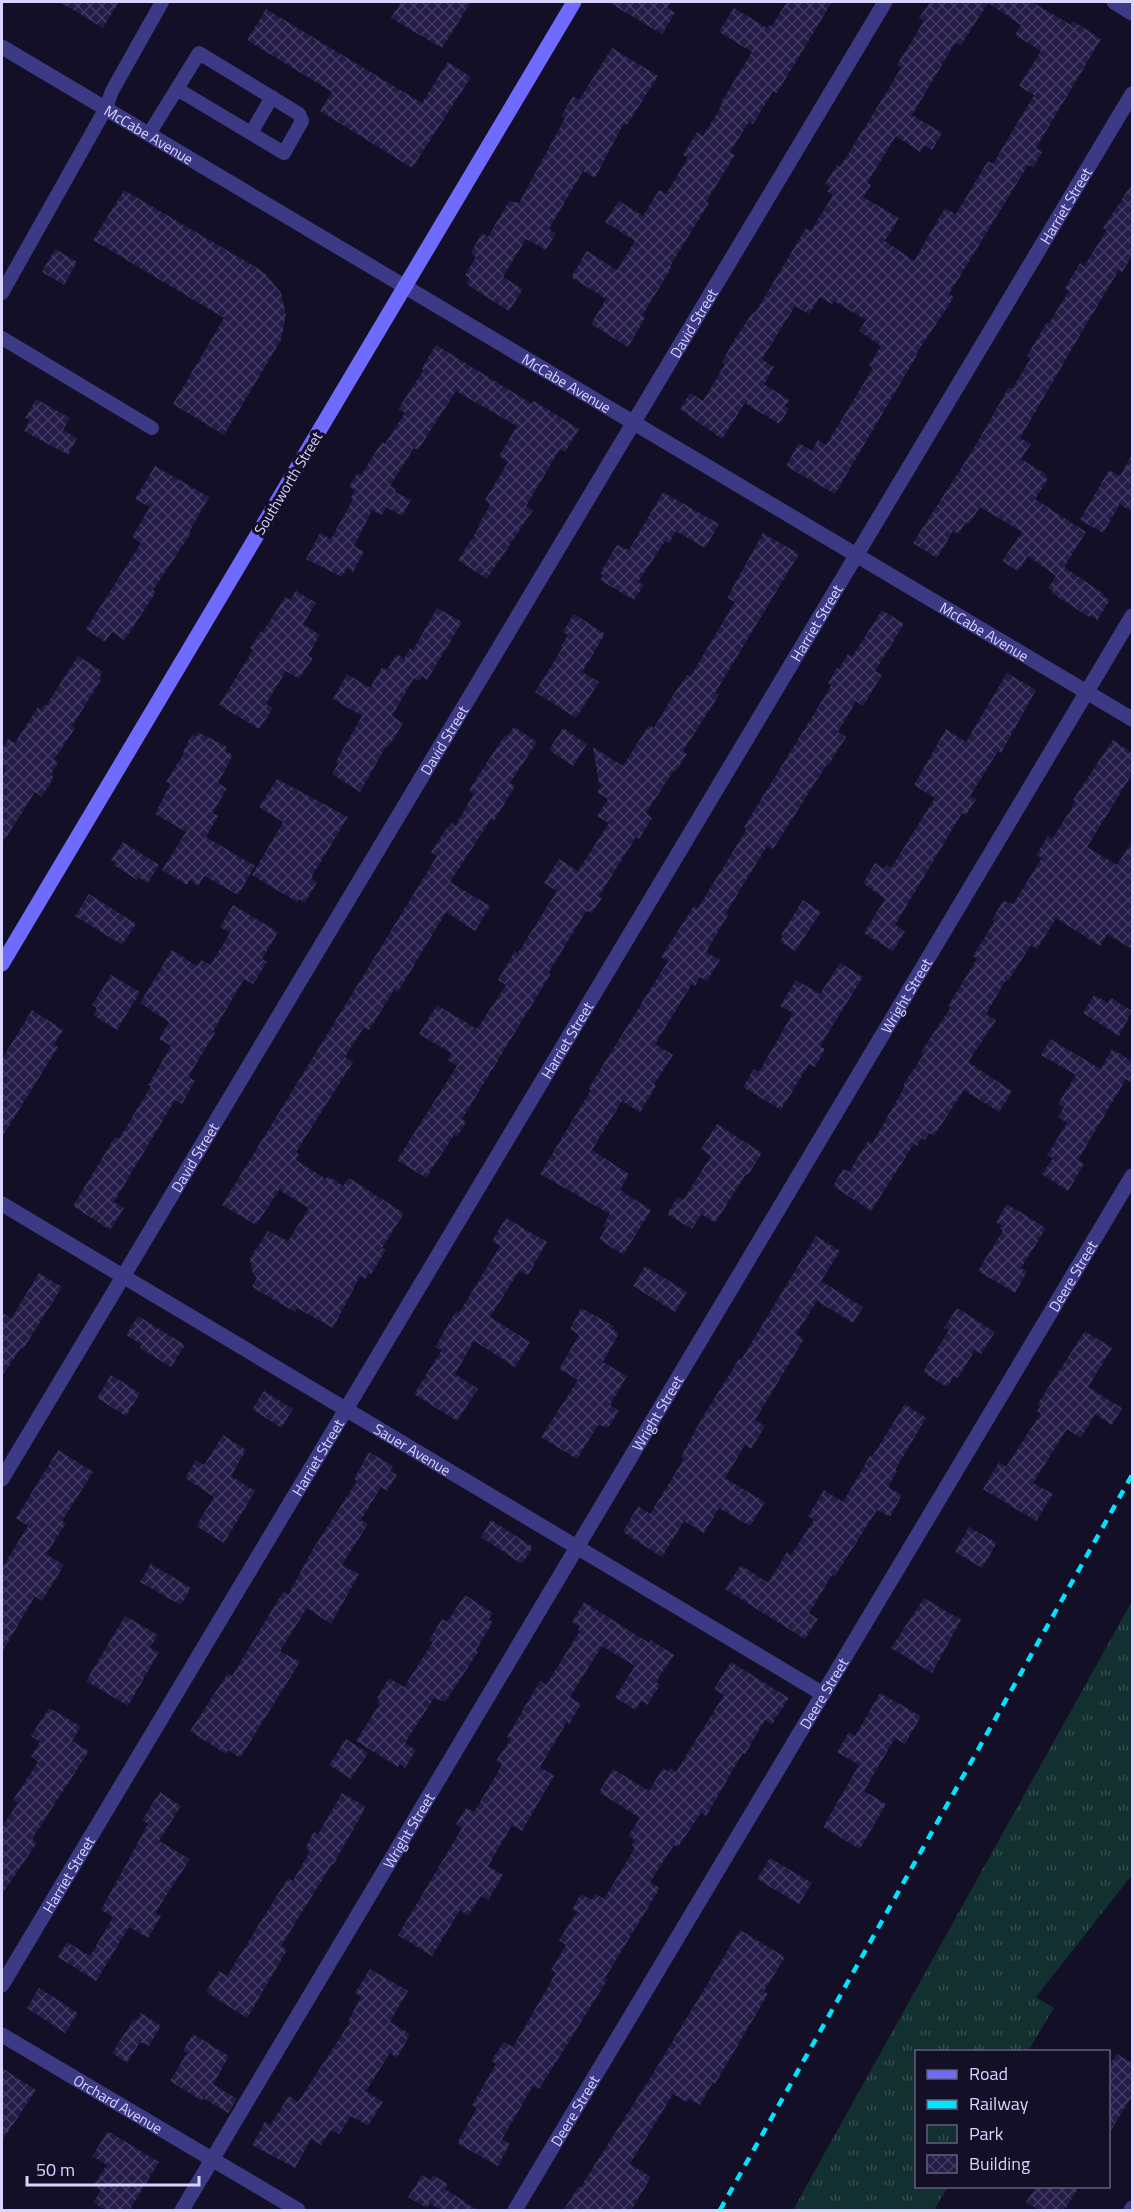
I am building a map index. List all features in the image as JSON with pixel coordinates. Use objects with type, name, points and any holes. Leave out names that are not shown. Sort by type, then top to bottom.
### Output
[{"type":"main road","name":"Southworth Street","points":[[2,964],[574,2]]},
{"type":"street","name":"David Street","points":[[2,1479],[885,2]]},
{"type":"street","points":[[1114,2],[1132,13]]},
{"type":"street","name":"McCabe Avenue","points":[[2,46],[1132,719]]},
{"type":"street","name":"Harriet Street","points":[[2,1985],[1132,94]]},
{"type":"street","name":"Wright Street","points":[[182,2211],[1132,616]]},
{"type":"street","name":"Deere Street","points":[[515,2211],[1132,1176]]},
{"type":"street","name":"Sauer Avenue","points":[[2,1204],[823,1694]]},
{"type":"street","name":"Orchard Avenue","points":[[2,2035],[298,2211]]},
{"type":"lane","points":[[2,293],[106,108],[112,92],[162,2]]},
{"type":"lane","points":[[149,134],[177,88],[199,53],[298,114],[302,121],[284,153],[177,88]]},
{"type":"lane","points":[[251,133],[272,97]]},
{"type":"lane","points":[[2,338],[152,428]]},
{"type":"green space","points":[[1132,1601],[1132,1875],[1036,1997],[1054,2008],[1029,2050],[915,2050],[915,2188],[947,2188],[934,2210],[793,2210]]},
{"type":"building","points":[[60,2],[119,2],[103,28]]},
{"type":"building","points":[[401,2],[471,2],[442,48],[391,18]]},
{"type":"building","points":[[608,2],[671,2],[667,8],[675,13],[662,34]]},
{"type":"building","points":[[787,2],[832,2],[777,93],[773,91],[753,124],[749,122],[730,152],[735,155],[642,316],[645,318],[628,347],[591,324],[606,299],[571,277],[587,251],[617,270],[635,241],[605,222],[619,201],[643,216],[659,190],[666,194],[688,158],[683,155],[697,132],[703,136],[722,105],[720,104],[752,52],[719,32],[734,8],[767,28],[769,25],[771,27]]},
{"type":"building","points":[[930,2],[1032,2],[1071,25],[1073,21],[1101,39],[1036,148],[1042,152],[1033,167],[1028,165],[949,294],[954,297],[916,354],[835,494],[786,466],[799,443],[812,451],[818,440],[826,445],[873,368],[869,365],[881,346],[859,331],[866,320],[834,301],[832,304],[820,297],[809,314],[795,306],[762,359],[774,367],[764,384],[789,400],[785,406],[789,409],[779,424],[745,403],[722,439],[680,409],[690,393],[703,401],[725,364],[722,362],[733,342],[753,312],[755,313],[806,228],[811,231],[833,195],[827,191],[830,187],[825,184],[837,165],[840,167],[901,68],[897,65],[924,21],[919,18]],"holes":[[[988,3],[1021,25],[1015,35],[1041,51],[1019,86],[1034,95],[993,164],[988,161],[956,214],[945,208],[914,261],[885,241],[899,218],[863,197],[871,185],[867,183],[896,136],[920,152],[925,145],[932,150],[942,133],[912,115],[955,43],[961,45]]]},
{"type":"building","points":[[266,9],[422,103],[448,62],[471,77],[412,168],[320,111],[332,92],[247,40]]},
{"type":"building","points":[[612,48],[658,76],[627,125],[624,123],[595,178],[583,171],[549,229],[556,233],[546,250],[526,239],[503,277],[523,289],[509,311],[466,284],[469,278],[465,275],[476,257],[471,253],[482,233],[488,237],[509,201],[519,203],[565,118],[561,116],[573,96],[579,100]]},
{"type":"building","points":[[1132,184],[1132,256],[1122,272],[1119,270],[1020,438],[1031,444],[1021,459],[1047,475],[1045,477],[1048,479],[1035,499],[1086,532],[1064,567],[1110,600],[1097,620],[1052,593],[1053,591],[1048,588],[1056,576],[1028,556],[1018,571],[1002,561],[1022,532],[980,507],[969,524],[966,522],[958,534],[953,531],[937,558],[913,543],[974,448],[1009,387],[1012,389],[1031,358],[1027,356],[1069,291],[1065,288],[1080,263],[1084,266],[1107,230],[1103,228]]},
{"type":"building","points":[[124,190],[264,272],[281,293],[286,315],[281,340],[224,435],[173,404],[224,318],[93,240]]},
{"type":"building","points":[[55,249],[77,262],[64,285],[42,272]]},
{"type":"building","points":[[436,345],[532,404],[534,401],[579,429],[565,452],[560,449],[526,506],[533,510],[487,579],[458,560],[490,506],[485,500],[508,462],[499,456],[517,426],[456,391],[418,450],[414,448],[390,486],[396,489],[395,492],[411,500],[402,516],[386,507],[382,515],[372,510],[354,546],[364,552],[353,572],[347,568],[342,577],[306,559],[320,533],[331,539],[353,499],[351,497],[355,490],[349,487],[357,473],[361,475],[382,442],[385,444],[405,413],[398,409],[423,371],[422,368]]},
{"type":"building","points":[[36,399],[70,418],[63,430],[77,438],[68,455],[24,431],[30,420],[25,418]]},
{"type":"building","points":[[1132,454],[1132,512],[1120,504],[1103,533],[1080,520],[1109,470],[1120,476]]},
{"type":"building","points":[[155,466],[209,497],[189,532],[191,533],[153,590],[156,592],[130,632],[124,640],[112,632],[105,642],[86,629],[141,543],[132,537],[150,507],[135,499]]},
{"type":"building","points":[[663,492],[719,524],[705,548],[676,531],[669,543],[665,541],[638,582],[644,585],[634,600],[600,580],[603,575],[600,573],[617,545],[629,550]]},
{"type":"building","points":[[763,533],[799,554],[715,693],[719,695],[683,751],[687,754],[646,813],[652,818],[639,839],[636,837],[599,896],[602,898],[592,913],[588,911],[585,913],[462,1119],[466,1122],[457,1137],[454,1135],[426,1178],[397,1160],[457,1066],[448,1060],[451,1053],[419,1034],[437,1005],[477,1029],[506,985],[498,980],[515,951],[518,953],[557,891],[544,883],[559,859],[578,871],[609,823],[597,816],[608,799],[597,792],[602,785],[599,783],[593,747],[623,766],[649,725],[654,728],[687,675],[690,677],[735,602],[727,598]]},
{"type":"building","points":[[296,591],[316,603],[303,624],[320,635],[308,655],[313,658],[299,679],[286,671],[266,704],[273,708],[259,729],[219,705],[253,650],[250,648],[261,631],[263,632],[285,597],[290,600]]},
{"type":"building","points":[[437,608],[462,622],[427,680],[422,676],[419,681],[414,678],[392,716],[403,723],[388,747],[386,746],[360,792],[332,774],[338,764],[335,763],[362,716],[333,699],[347,674],[370,688],[382,667],[387,670],[397,654],[404,659],[410,648],[413,650]]},
{"type":"building","points":[[882,610],[904,624],[875,671],[882,675],[863,706],[856,701],[838,732],[846,737],[829,765],[827,764],[773,849],[767,846],[726,913],[728,915],[706,952],[720,960],[707,981],[700,977],[695,986],[692,984],[655,1044],[673,1055],[654,1085],[656,1086],[640,1112],[622,1101],[592,1150],[629,1174],[620,1190],[651,1210],[623,1255],[599,1239],[606,1228],[603,1226],[610,1214],[540,1174],[591,1090],[588,1089],[668,961],[661,957],[694,906],[698,908],[745,832],[744,827],[828,691],[831,685],[828,683],[837,668],[839,669],[848,654],[852,657]]},
{"type":"building","points":[[574,614],[605,634],[582,672],[599,682],[576,718],[535,692],[563,647],[561,646],[568,635],[563,632]]},
{"type":"building","points":[[78,656],[103,672],[99,679],[101,680],[72,726],[75,728],[54,760],[58,762],[51,775],[54,777],[42,797],[35,792],[2,844],[2,777],[5,771],[2,749],[8,739],[15,743],[38,707],[41,710],[44,705],[46,706]]},
{"type":"building","points":[[1007,673],[1036,690],[1001,753],[998,751],[970,796],[976,799],[966,815],[962,813],[895,925],[905,931],[893,951],[864,933],[885,899],[863,883],[875,863],[884,869],[887,865],[891,868],[935,798],[914,785],[946,729],[966,742]]},
{"type":"building","points":[[514,727],[537,742],[510,783],[515,786],[494,821],[491,819],[450,882],[490,906],[475,931],[446,912],[398,992],[394,990],[369,1030],[364,1027],[345,1057],[353,1062],[296,1152],[299,1154],[296,1160],[326,1179],[328,1176],[343,1186],[349,1178],[404,1213],[382,1248],[386,1250],[371,1274],[369,1273],[365,1279],[360,1276],[333,1328],[297,1308],[295,1312],[252,1287],[257,1278],[252,1271],[250,1258],[268,1231],[288,1241],[309,1208],[279,1190],[256,1225],[222,1205],[437,856],[431,852],[448,826],[451,823],[455,826],[474,794],[469,790],[505,735],[507,737]]},
{"type":"building","points":[[563,728],[587,744],[573,766],[549,750]]},
{"type":"building","points":[[198,732],[227,747],[225,751],[233,755],[218,783],[227,789],[212,813],[218,816],[206,837],[255,866],[238,895],[205,876],[198,886],[190,880],[187,885],[162,870],[186,832],[155,814],[170,785],[166,782],[184,753],[192,734],[196,737]]},
{"type":"building","points":[[1113,740],[1132,753],[1132,774],[1087,847],[1117,865],[1132,841],[1132,949],[1107,934],[1100,946],[1056,918],[1037,949],[1031,945],[1008,981],[1006,980],[986,1014],[996,1020],[968,1062],[1012,1091],[999,1112],[964,1090],[934,1136],[929,1133],[925,1140],[922,1138],[917,1146],[914,1144],[871,1211],[833,1186],[843,1169],[849,1172],[868,1141],[872,1144],[905,1086],[903,1085],[924,1054],[921,1052],[951,1007],[948,1006],[977,959],[973,956],[995,921],[992,920],[1003,901],[1013,904],[1042,858],[1036,855],[1048,836],[1052,839],[1072,808],[1075,801],[1073,800]]},
{"type":"building","points":[[277,779],[348,817],[312,876],[312,879],[317,882],[305,903],[299,899],[297,902],[252,875],[283,822],[259,807]]},
{"type":"building","points":[[123,842],[159,865],[148,883],[138,877],[137,880],[114,865],[116,863],[111,860]]},
{"type":"building","points":[[89,894],[136,924],[122,945],[75,916]]},
{"type":"building","points":[[803,900],[821,912],[795,951],[780,941],[783,936],[781,935]]},
{"type":"building","points":[[233,905],[278,932],[262,959],[267,962],[253,984],[244,979],[188,1077],[195,1081],[182,1104],[175,1100],[114,1202],[124,1208],[110,1230],[73,1206],[115,1137],[119,1139],[151,1086],[148,1085],[171,1046],[159,1039],[169,1022],[140,1003],[172,950],[197,966],[201,960],[210,965],[230,933],[220,927]]},
{"type":"building","points":[[840,963],[863,977],[821,1044],[820,1046],[825,1049],[815,1067],[809,1064],[781,1110],[743,1087],[754,1069],[759,1072],[793,1013],[780,1006],[796,980],[820,994]]},
{"type":"building","points":[[111,975],[140,992],[117,1030],[93,1015],[97,1008],[92,1005]]},
{"type":"building","points":[[1094,995],[1108,1003],[1111,998],[1132,1011],[1119,1036],[1083,1013]]},
{"type":"building","points":[[32,1010],[63,1030],[54,1044],[58,1047],[2,1137],[2,1059]]},
{"type":"building","points":[[1050,1039],[1101,1069],[1112,1049],[1132,1061],[1132,1083],[1126,1079],[1078,1160],[1084,1164],[1068,1191],[1042,1174],[1053,1158],[1047,1155],[1067,1123],[1058,1117],[1064,1107],[1058,1104],[1076,1075],[1041,1055]]},
{"type":"building","points":[[717,1124],[762,1153],[715,1223],[701,1214],[692,1229],[667,1214],[678,1197],[683,1200],[711,1156],[701,1149]]},
{"type":"building","points":[[1007,1204],[1046,1228],[1021,1268],[1027,1272],[1015,1293],[978,1271],[1003,1230],[1000,1228],[1002,1226],[996,1222]]},
{"type":"building","points":[[506,1218],[547,1242],[528,1275],[519,1271],[490,1317],[530,1342],[515,1367],[474,1341],[455,1374],[478,1389],[457,1421],[414,1394],[442,1350],[435,1347],[456,1311],[459,1313],[500,1246],[492,1241]]},
{"type":"building","points":[[816,1236],[840,1251],[821,1281],[863,1307],[853,1323],[817,1301],[796,1334],[804,1339],[755,1420],[765,1426],[751,1449],[745,1445],[725,1478],[765,1502],[750,1526],[719,1508],[704,1533],[684,1521],[662,1557],[623,1532],[638,1506],[650,1514],[684,1459],[681,1457],[702,1418],[739,1359],[741,1360]]},
{"type":"building","points":[[645,1266],[687,1292],[675,1312],[633,1286]]},
{"type":"building","points":[[39,1273],[62,1287],[23,1349],[21,1348],[2,1376],[2,1312],[11,1319]]},
{"type":"building","points":[[581,1308],[614,1326],[612,1329],[619,1333],[603,1362],[627,1376],[610,1405],[619,1411],[608,1428],[598,1425],[577,1459],[541,1437],[578,1380],[559,1369],[579,1335],[570,1329]]},
{"type":"building","points":[[957,1308],[995,1332],[981,1354],[975,1350],[958,1378],[954,1376],[947,1387],[923,1372],[949,1330],[944,1328]]},
{"type":"building","points":[[138,1316],[185,1345],[171,1367],[140,1348],[142,1345],[126,1335]]},
{"type":"building","points":[[1085,1331],[1112,1348],[1088,1387],[1122,1408],[1112,1425],[1095,1414],[1081,1438],[1067,1429],[1033,1483],[1053,1494],[1036,1521],[983,1489],[999,1462],[1006,1467],[1041,1413],[1037,1411],[1040,1407],[1037,1405]]},
{"type":"building","points":[[111,1375],[140,1393],[126,1416],[97,1398]]},
{"type":"building","points":[[264,1391],[293,1409],[281,1428],[252,1409]]},
{"type":"building","points":[[905,1404],[926,1418],[895,1470],[897,1471],[888,1487],[902,1495],[890,1517],[877,1510],[835,1576],[832,1575],[809,1613],[818,1619],[805,1639],[725,1589],[741,1565],[768,1583],[787,1552],[791,1555],[814,1520],[808,1516],[824,1490],[843,1502]]},
{"type":"building","points":[[223,1435],[246,1450],[231,1476],[255,1491],[224,1543],[196,1526],[214,1497],[185,1478],[196,1460],[204,1465]]},
{"type":"building","points":[[58,1450],[93,1472],[62,1521],[66,1523],[46,1554],[64,1565],[42,1601],[35,1596],[2,1652],[2,1568],[28,1526],[16,1518]]},
{"type":"building","points":[[369,1452],[393,1466],[390,1471],[397,1475],[387,1491],[381,1487],[361,1520],[368,1524],[342,1565],[359,1574],[331,1624],[307,1608],[280,1651],[300,1662],[240,1758],[228,1750],[226,1754],[190,1731],[228,1673],[232,1676],[283,1592],[288,1595],[313,1549],[357,1481],[354,1479]]},
{"type":"building","points":[[491,1520],[533,1547],[522,1564],[481,1537]]},
{"type":"building","points":[[969,1527],[997,1543],[982,1568],[955,1552]]},
{"type":"building","points":[[151,1564],[191,1588],[181,1605],[140,1582]]},
{"type":"building","points":[[465,1595],[493,1613],[489,1620],[493,1622],[476,1650],[478,1652],[445,1702],[434,1698],[405,1743],[416,1750],[405,1768],[400,1764],[398,1767],[356,1741],[379,1705],[377,1704],[380,1699],[377,1698],[389,1678],[404,1687],[433,1642],[429,1640],[442,1619],[447,1622]]},
{"type":"building","points":[[924,1598],[961,1620],[932,1673],[891,1648]]},
{"type":"building","points":[[584,1602],[649,1643],[651,1640],[674,1655],[656,1682],[660,1685],[647,1705],[642,1701],[635,1710],[615,1697],[635,1666],[602,1646],[570,1697],[581,1704],[569,1724],[567,1722],[540,1767],[554,1776],[522,1831],[512,1825],[488,1866],[503,1875],[488,1900],[481,1896],[468,1916],[460,1910],[432,1956],[398,1935],[462,1828],[456,1824],[466,1808],[474,1812],[502,1765],[496,1761],[511,1739],[507,1737],[540,1681],[546,1685],[580,1631],[578,1630],[580,1627],[572,1622]]},
{"type":"building","points":[[125,1616],[158,1635],[150,1648],[159,1652],[128,1706],[86,1681]]},
{"type":"building","points":[[731,1662],[789,1698],[772,1724],[765,1720],[706,1816],[701,1813],[678,1847],[674,1845],[650,1882],[660,1888],[605,1978],[608,1979],[558,2059],[539,2089],[533,2086],[502,2139],[510,2144],[498,2166],[457,2143],[477,2108],[472,2105],[496,2064],[491,2061],[504,2042],[513,2047],[556,1973],[551,1970],[566,1945],[559,1940],[577,1912],[572,1909],[581,1894],[592,1900],[596,1894],[604,1899],[635,1848],[632,1845],[635,1840],[628,1836],[640,1818],[599,1792],[613,1769],[649,1791],[663,1768],[668,1772],[670,1768],[676,1772],[724,1695],[714,1689]]},
{"type":"building","points":[[880,1693],[921,1716],[905,1744],[895,1738],[864,1791],[886,1804],[860,1849],[823,1827],[859,1765],[837,1752],[849,1732],[855,1736]]},
{"type":"building","points":[[49,1708],[81,1726],[72,1741],[89,1751],[32,1839],[37,1843],[2,1894],[2,1827],[18,1803],[13,1800],[38,1762],[31,1757],[40,1742],[31,1736]]},
{"type":"building","points":[[346,1739],[368,1753],[351,1779],[329,1765]]},
{"type":"building","points":[[160,1792],[181,1806],[159,1841],[190,1859],[155,1913],[161,1916],[148,1938],[129,1927],[96,1981],[58,1957],[67,1942],[90,1956],[113,1917],[101,1910],[148,1824],[142,1820]]},
{"type":"building","points":[[342,1793],[365,1806],[363,1812],[333,1865],[281,1946],[287,1950],[247,2018],[206,1992],[219,1971],[227,1976],[288,1878],[293,1881],[310,1851],[305,1848],[314,1832],[318,1834]]},
{"type":"building","points":[[770,1858],[812,1883],[799,1904],[757,1879]]},
{"type":"building","points":[[740,1930],[785,1957],[764,1991],[768,1994],[715,2084],[713,2082],[700,2105],[689,2099],[687,2102],[673,2094],[630,2164],[651,2177],[631,2211],[563,2211],[654,2072]]},
{"type":"building","points":[[370,1969],[408,1991],[390,2022],[410,2034],[397,2058],[390,2053],[366,2091],[383,2102],[368,2126],[351,2116],[339,2134],[331,2130],[321,2145],[311,2139],[295,2168],[252,2145],[265,2122],[270,2125],[289,2096],[298,2102],[350,2022],[348,2021],[361,1997],[355,1993]]},
{"type":"building","points":[[39,1988],[78,2013],[65,2033],[27,2008]]},
{"type":"building","points":[[141,2013],[161,2026],[149,2046],[140,2042],[127,2063],[112,2053],[134,2019],[136,2021]]},
{"type":"building","points":[[193,2034],[229,2056],[213,2084],[237,2099],[228,2113],[203,2098],[202,2101],[170,2081],[187,2053],[183,2051]]},
{"type":"building","points":[[1117,2054],[1132,2063],[1132,2096],[1110,2132],[1110,2064]]},
{"type":"building","points":[[2,2068],[36,2090],[2,2141]]},
{"type":"building","points":[[108,2131],[159,2162],[129,2211],[106,2211],[93,2202],[101,2191],[93,2186],[107,2165],[92,2156]]},
{"type":"building","points":[[422,2175],[430,2180],[433,2175],[448,2184],[445,2189],[479,2211],[442,2211],[430,2203],[427,2208],[408,2197]]},
{"type":"building","points":[[1035,2188],[1078,2188],[1064,2211],[1040,2211],[1026,2202]]},
{"type":"railway","points":[[720,2210],[1132,1475]]}]
